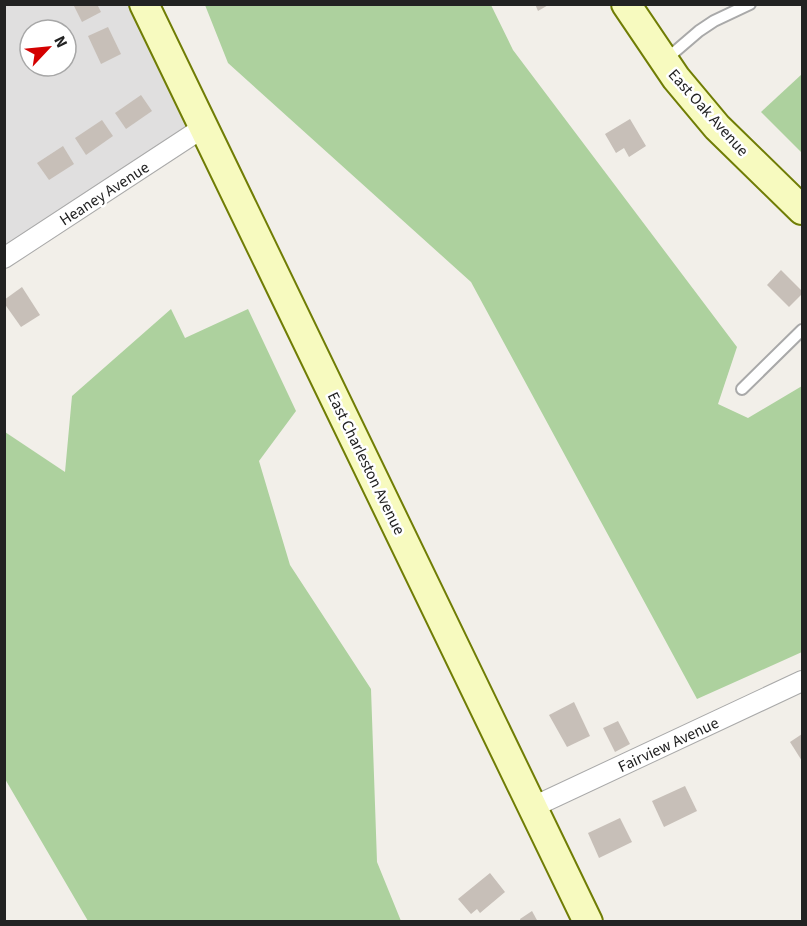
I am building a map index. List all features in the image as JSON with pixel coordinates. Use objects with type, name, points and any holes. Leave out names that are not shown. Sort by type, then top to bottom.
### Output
[{"type":"street","name":"East Charleston Avenue","points":[[144,4],[588,921]]},
{"type":"street","name":"East Oak Avenue","points":[[626,4],[676,78],[717,127],[802,210]]},
{"type":"street","name":"Heaney Avenue","points":[[4,258],[204,127]]},
{"type":"street","name":"Fairview Avenue","points":[[533,807],[802,681]]},
{"type":"lane","points":[[664,61],[714,21],[750,4]]},
{"type":"lane","points":[[742,389],[802,330]]},
{"type":"shaded area","points":[[5,5],[145,5],[204,127],[5,258]]},
{"type":"green space","points":[[205,5],[491,5],[513,50],[737,347],[718,404],[748,418],[802,386],[802,652],[697,699],[471,282],[228,63]]},
{"type":"green space","points":[[802,74],[802,153],[761,112]]},
{"type":"green space","points":[[171,309],[185,338],[248,309],[296,411],[259,461],[290,565],[371,689],[377,862],[401,921],[88,921],[5,779],[5,432],[65,472],[72,396]]},
{"type":"building","points":[[73,4],[97,4],[101,12],[82,22]]},
{"type":"building","points":[[535,4],[550,4],[538,11]]},
{"type":"building","points":[[108,27],[121,54],[101,64],[88,36]]},
{"type":"building","points":[[141,95],[152,111],[126,129],[115,113]]},
{"type":"building","points":[[630,119],[646,146],[629,157],[624,148],[616,153],[605,134]]},
{"type":"building","points":[[102,120],[113,136],[86,155],[75,138]]},
{"type":"building","points":[[63,146],[74,164],[49,180],[37,163]]},
{"type":"building","points":[[781,270],[802,291],[802,294],[789,307],[767,285]]},
{"type":"building","points":[[22,287],[40,315],[21,327],[4,300]]},
{"type":"building","points":[[574,702],[590,736],[567,747],[549,715]]},
{"type":"building","points":[[618,721],[630,744],[615,752],[603,728]]},
{"type":"building","points":[[802,734],[802,761],[790,742]]},
{"type":"building","points":[[685,786],[697,811],[664,827],[652,801]]},
{"type":"building","points":[[620,818],[632,842],[599,858],[588,833]]},
{"type":"building","points":[[490,873],[505,892],[480,913],[477,909],[471,914],[458,899]]},
{"type":"building","points":[[532,911],[538,922],[521,922],[520,919]]}]
